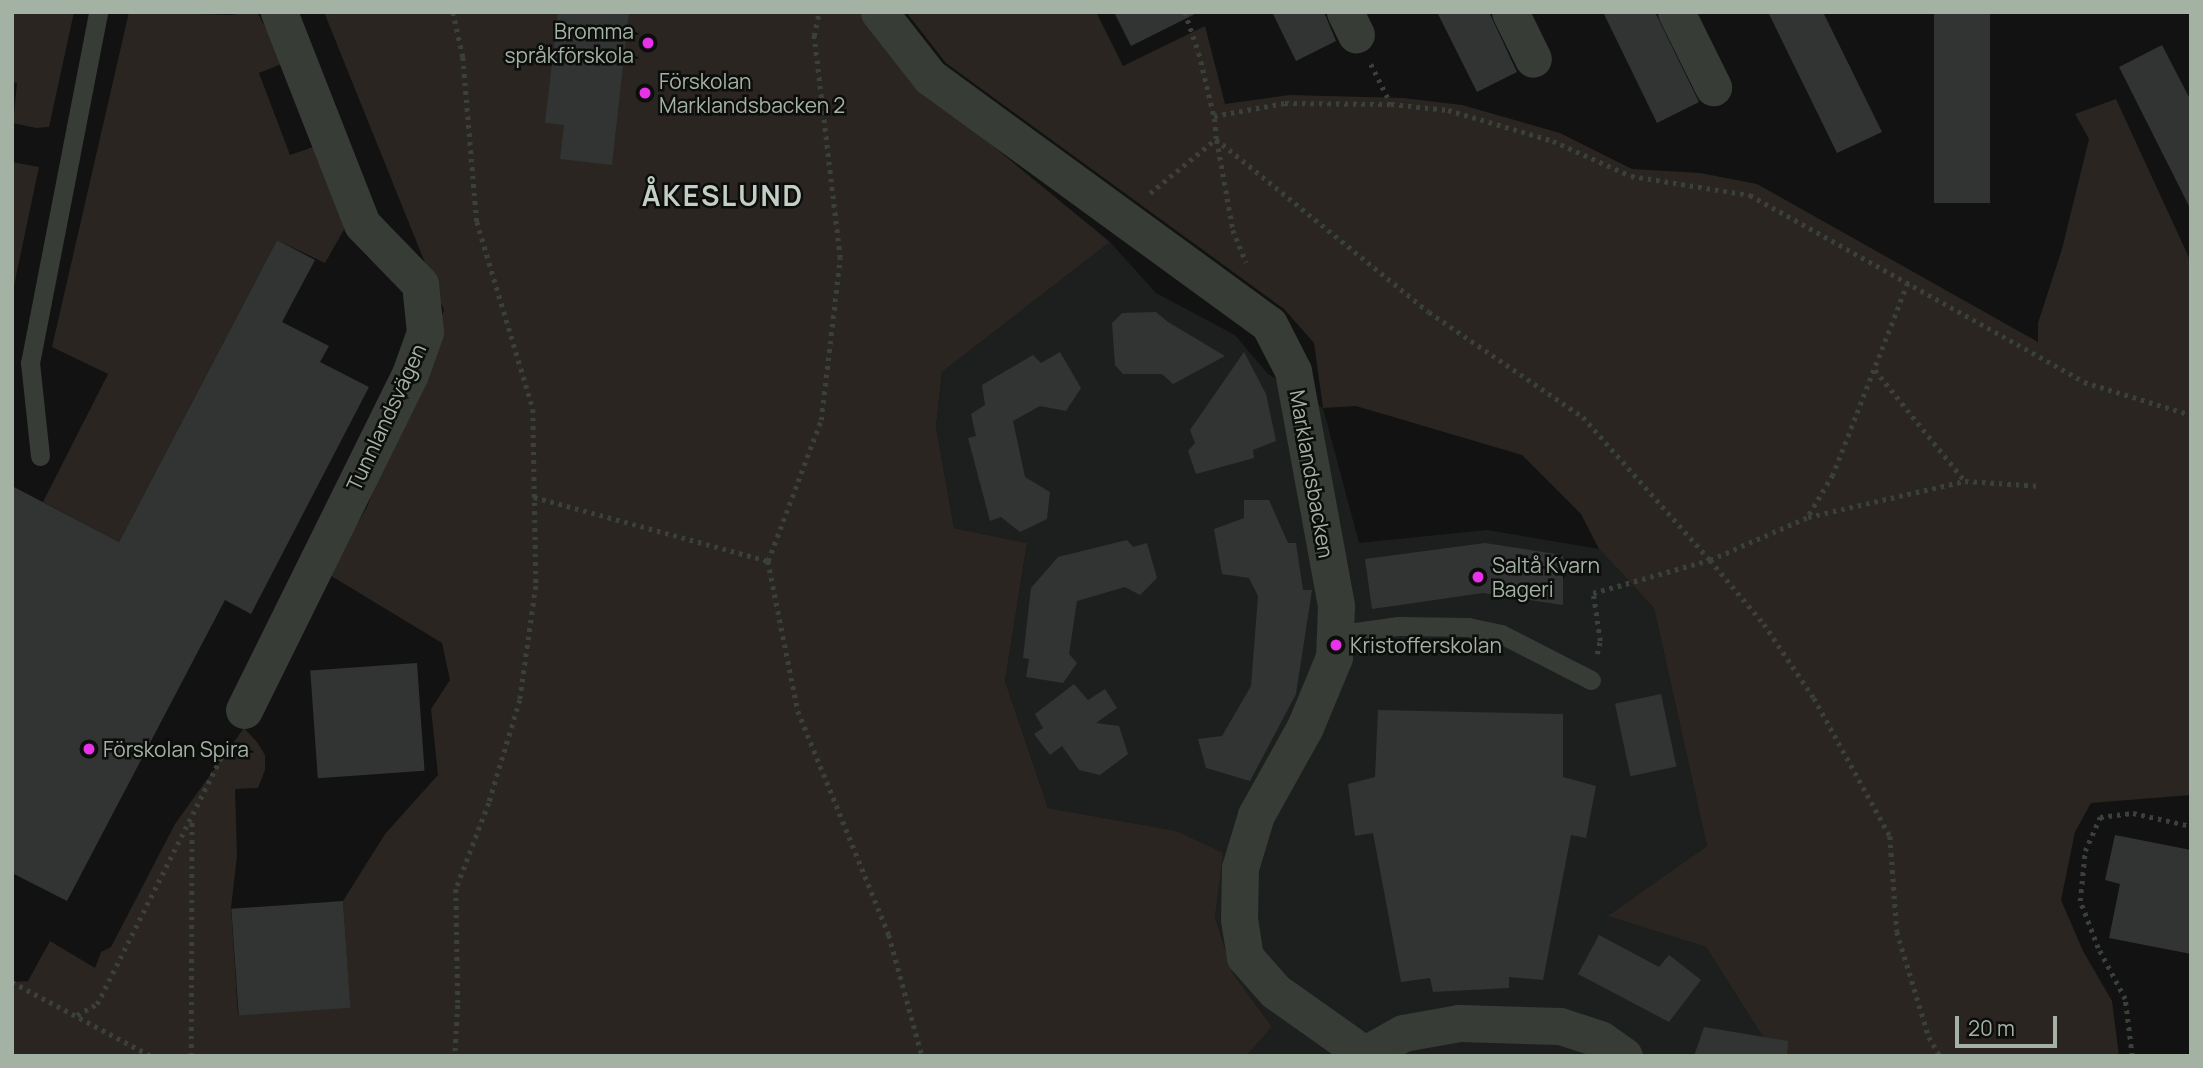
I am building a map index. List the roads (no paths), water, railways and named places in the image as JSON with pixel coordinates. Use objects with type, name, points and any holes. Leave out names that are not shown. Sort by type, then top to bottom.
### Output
[{"type":"street","name":"Tunnlandsvägen","points":[[244,710],[410,374],[425,332],[420,284],[362,224],[279,12]]},
{"type":"street","name":"Marklandsbacken","points":[[878,12],[930,77],[1269,324],[1293,371],[1336,606],[1334,657],[1305,726],[1256,815],[1240,868],[1239,919],[1245,957],[1275,991],[1363,1055],[1403,1033],[1459,1023],[1560,1026],[1600,1039],[1624,1056]]},
{"type":"street","points":[[1510,12],[1533,59]]},
{"type":"street","points":[[1676,12],[1713,87]]},
{"type":"lane","points":[[40,456],[30,363],[98,12]]},
{"type":"lane","points":[[1334,635],[1398,626],[1468,627],[1502,634],[1591,680]]},
{"type":"place","name":"Bromma språkförskola","points":[[648,43]]},
{"type":"place","name":"Förskolan Marklandsbacken 2","points":[[645,93]]},
{"type":"place","name":"Saltå Kvarn Bageri","points":[[1478,577]]},
{"type":"place","name":"Kristofferskolan","points":[[1336,645]]},
{"type":"place","name":"Förskolan Spira","points":[[89,749]]},
{"type":"district","name":"ÅKESLUND","points":[[723,195]]}]
